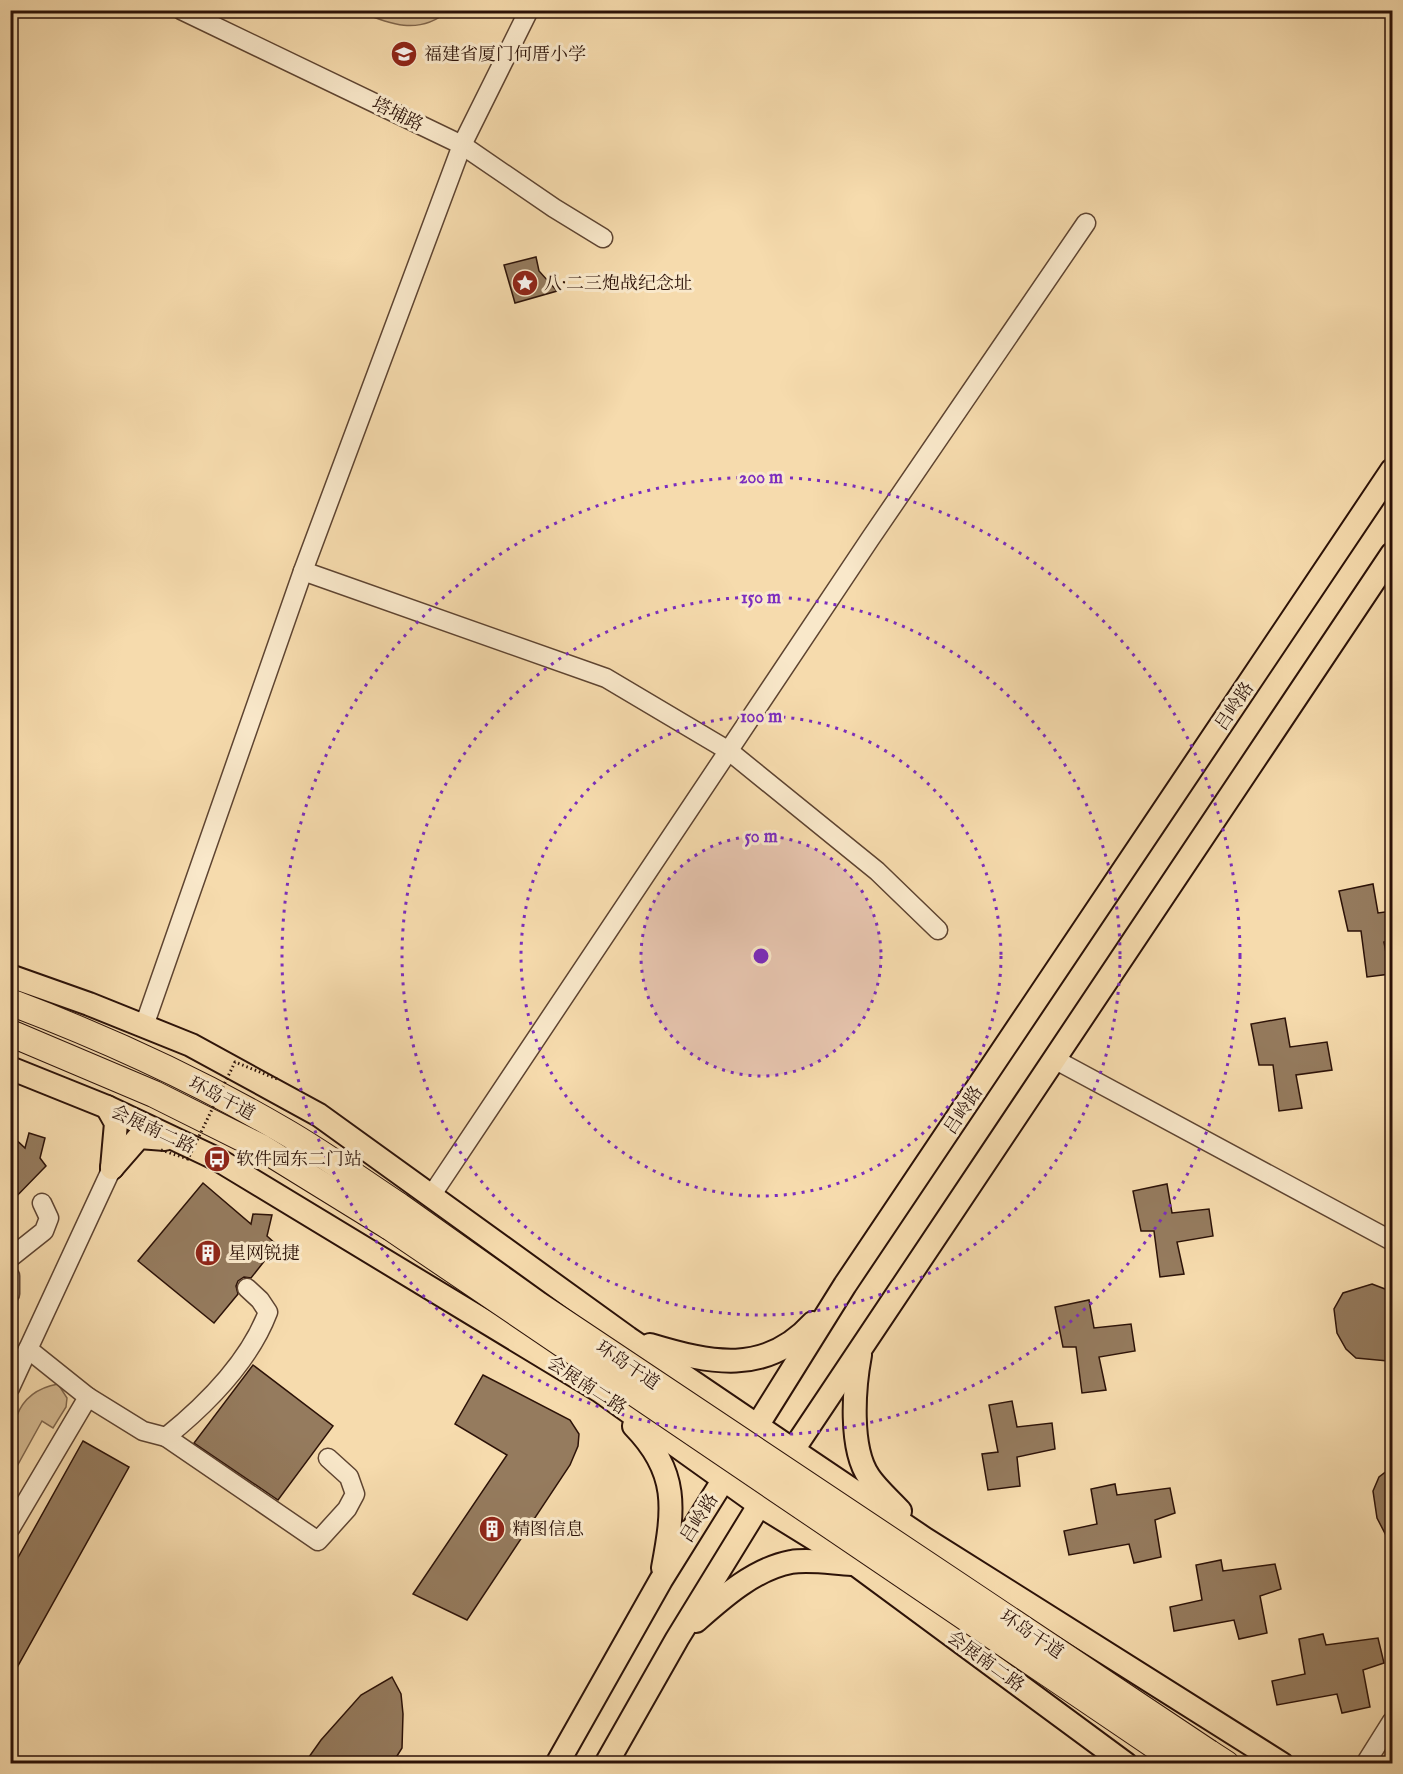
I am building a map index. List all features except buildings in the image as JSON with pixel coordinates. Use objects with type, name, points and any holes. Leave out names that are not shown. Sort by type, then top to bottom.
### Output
[{"type":"highway","name":"环岛干道","points":[[10,1002],[77,1028],[166,1068],[284,1131],[395,1217],[1182,1764]]},
{"type":"highway","name":"环岛干道","points":[[10,1033],[154,1094],[395,1217],[548,1311],[1217,1758]]},
{"type":"main road","name":"吕岭路","points":[[557,1764],[661,1580],[845,1285],[1392,471]]},
{"type":"main road","points":[[606,1764],[677,1639],[793,1450],[1392,554]]},
{"type":"main road","points":[[10,976],[191,1045],[319,1115],[628,1338],[925,1539],[1282,1764]]},
{"type":"main road","name":"会展南二路","points":[[10,1068],[107,1107],[167,1145],[217,1159],[600,1391],[758,1504],[855,1564],[1126,1764]]},
{"type":"main road","points":[[107,1107],[116,1123],[112,1168]]},
{"type":"main road","points":[[112,1168],[139,1137],[167,1145]]},
{"type":"main road","points":[[628,1338],[705,1360],[737,1362],[766,1356],[786,1346],[811,1326],[845,1285]]},
{"type":"main road","points":[[628,1338],[600,1391],[640,1433],[658,1455],[664,1467],[672,1497],[661,1580]]},
{"type":"main road","points":[[863,1344],[854,1386],[855,1425],[862,1461],[868,1476],[925,1539]]},
{"type":"main road","points":[[677,1639],[730,1591],[772,1569],[790,1562],[855,1564]]},
{"type":"street","name":"塔埔路","points":[[181,10],[462,145],[554,208],[603,238]]},
{"type":"street","points":[[144,1026],[303,571],[462,145],[529,10]]},
{"type":"street","points":[[431,1196],[1086,223]]},
{"type":"street","points":[[303,571],[606,678],[729,751],[877,871],[938,930]]},
{"type":"street","points":[[1054,1059],[1392,1241]]},
{"type":"street","points":[[10,1388],[112,1168]]},
{"type":"street","points":[[10,1258],[44,1231],[49,1218],[42,1203]]},
{"type":"street","points":[[10,1276],[10,1293]]},
{"type":"street","points":[[166,1437],[210,1399],[260,1331],[268,1312],[261,1300],[247,1288]]},
{"type":"street","points":[[28,1349],[88,1397],[142,1431],[166,1437],[318,1540],[347,1509],[355,1494],[349,1477],[328,1458]]},
{"type":"street","points":[[10,1529],[88,1397]]},
{"type":"street","points":[[1365,1764],[1392,1721]]},
{"type":"path","points":[[167,1145],[188,1159],[235,1062],[277,1079]]},
{"type":"shaded area","points":[[358,11],[448,11],[426,23],[404,25],[381,20]]},
{"type":"shaded area","points":[[58,1384],[67,1398],[66,1407],[53,1428],[42,1421],[11,1477],[13,1432],[21,1407],[42,1389]]},
{"type":"place","name":"福建省厦门何厝小学","points":[[404,54]]},
{"type":"place","name":"八·二三炮战纪念址","points":[[525,283]]},
{"type":"place","name":"软件园东二门站","points":[[217,1159]]},
{"type":"place","name":"星网锐捷","points":[[208,1253]]},
{"type":"place","name":"精图信息","points":[[492,1529]]}]
